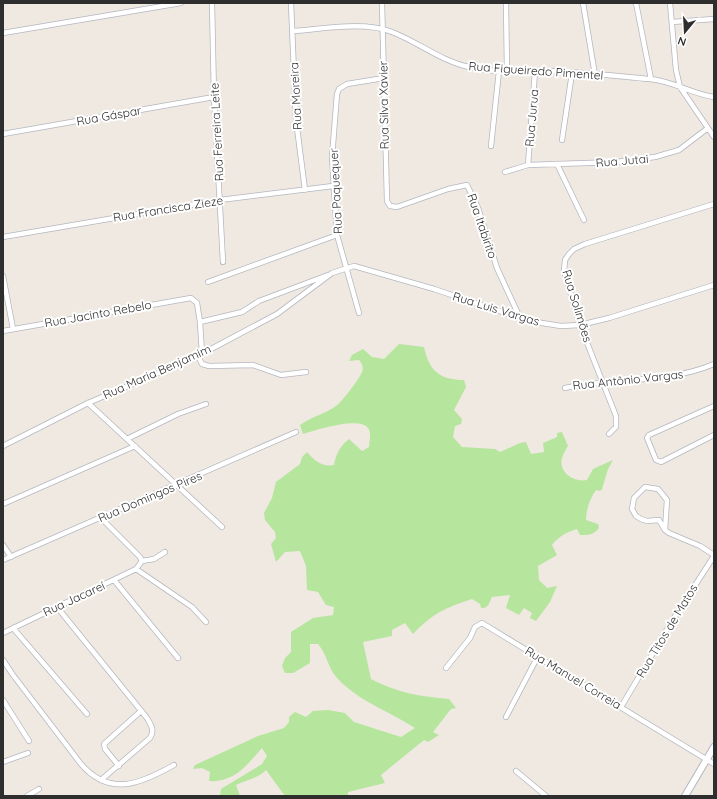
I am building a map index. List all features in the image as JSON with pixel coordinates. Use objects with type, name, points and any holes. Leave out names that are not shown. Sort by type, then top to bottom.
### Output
[{"type":"street","points":[[3,33],[181,3]]},
{"type":"street","name":"Rua Ferreira Leite","points":[[212,3],[214,98],[223,262]]},
{"type":"street","name":"Rua Moreira","points":[[291,3],[296,120],[305,190]]},
{"type":"street","name":"Rua Silva Xavier","points":[[382,3],[387,201],[390,206]]},
{"type":"street","points":[[506,3],[507,71]]},
{"type":"street","points":[[583,3],[595,74]]},
{"type":"street","points":[[636,3],[651,79]]},
{"type":"street","points":[[670,3],[680,87],[714,137]]},
{"type":"street","points":[[672,22],[714,19]]},
{"type":"street","name":"Rua Figueiredo Pimentel","points":[[292,31],[371,27],[383,29],[404,37],[460,65],[499,71],[595,74],[651,79],[670,82],[680,87],[714,97]]},
{"type":"street","points":[[491,146],[499,71]]},
{"type":"street","name":"Rua Jurua","points":[[528,164],[535,71]]},
{"type":"street","points":[[562,140],[572,73]]},
{"type":"street","name":"Rua Paquequer","points":[[358,313],[348,268],[337,235],[333,186],[333,143],[339,89],[347,84],[384,78]]},
{"type":"street","name":"Rua Gáspar","points":[[3,134],[214,98]]},
{"type":"street","name":"Rua Jutai","points":[[505,172],[528,164],[616,162],[660,156],[679,150],[708,128]]},
{"type":"street","points":[[557,164],[584,220]]},
{"type":"street","name":"Rua Itabirito","points":[[390,206],[397,207],[448,189],[467,185],[475,200],[497,268],[520,318]]},
{"type":"street","name":"Rua Francisca Zieze","points":[[3,237],[220,200],[333,186]]},
{"type":"street","name":"Rua Solimões","points":[[609,434],[616,427],[616,416],[604,381],[580,324],[564,271],[565,260],[574,249],[714,204]]},
{"type":"street","points":[[208,282],[337,235]]},
{"type":"street","name":"Rua Luis Vargas","points":[[348,268],[354,266],[362,267],[520,318],[561,326],[609,318],[714,285]]},
{"type":"street","name":"Rua Maria Benjamim","points":[[3,446],[88,403],[200,355],[277,314],[332,273],[348,268]]},
{"type":"street","points":[[306,372],[281,375],[253,365],[209,366],[202,364],[200,355],[200,322],[236,314],[259,301],[332,273]]},
{"type":"street","points":[[3,276],[13,329]]},
{"type":"street","name":"Rua Jacinto Rebelo","points":[[3,331],[188,298],[194,299],[197,303],[200,322]]},
{"type":"street","name":"Rua Antônio Vargas","points":[[565,388],[604,381],[685,375],[714,364]]},
{"type":"street","points":[[88,403],[222,527]]},
{"type":"street","points":[[127,440],[178,414],[206,404]]},
{"type":"street","points":[[714,406],[676,422],[649,435],[647,438],[656,460],[661,462],[714,435]]},
{"type":"street","name":"Rua Domingos Pires","points":[[3,560],[296,432]]},
{"type":"street","points":[[3,504],[134,446]]},
{"type":"street","points":[[665,530],[667,500],[658,489],[645,487],[634,498],[632,509],[636,516],[647,521],[659,520],[665,530],[700,546],[714,555]]},
{"type":"street","points":[[101,518],[140,557],[142,561],[154,559],[165,552]]},
{"type":"street","points":[[3,546],[11,557]]},
{"type":"street","name":"Rua Titos de Matos","points":[[621,707],[672,621],[714,555]]},
{"type":"street","name":"Rua Jacareí","points":[[3,633],[136,569],[142,561]]},
{"type":"street","points":[[136,569],[192,607],[206,622]]},
{"type":"street","points":[[114,580],[178,658]]},
{"type":"street","points":[[57,607],[141,710],[147,718],[153,731],[150,738],[101,780]]},
{"type":"street","name":"Rua Manuel Correia","points":[[446,668],[479,624],[487,625],[537,658],[714,764]]},
{"type":"street","points":[[13,628],[87,714]]},
{"type":"street","points":[[506,717],[537,658]]},
{"type":"street","points":[[3,660],[81,764],[87,771],[101,780],[120,785],[143,782],[174,765]]},
{"type":"street","points":[[3,700],[28,741]]},
{"type":"street","points":[[119,766],[105,749],[104,744],[141,710]]},
{"type":"street","points":[[685,796],[714,747]]},
{"type":"street","points":[[3,762],[28,753]]},
{"type":"street","points":[[516,771],[546,796]]},
{"type":"street","points":[[27,796],[39,789]]},
{"type":"green space","points":[[399,344],[424,347],[429,362],[437,372],[448,378],[464,380],[466,387],[454,410],[462,419],[461,424],[455,426],[453,437],[462,447],[495,449],[500,452],[520,443],[526,442],[531,454],[544,452],[543,443],[557,437],[557,433],[562,432],[568,446],[562,458],[562,468],[572,478],[577,480],[587,480],[593,469],[613,460],[608,469],[602,489],[600,491],[596,490],[594,493],[590,500],[587,512],[586,520],[598,524],[599,528],[593,533],[586,535],[580,535],[577,529],[573,530],[560,537],[552,545],[557,555],[538,566],[539,580],[547,588],[557,586],[550,602],[536,621],[530,618],[532,613],[524,608],[519,615],[506,608],[510,595],[492,597],[485,608],[481,608],[480,604],[472,599],[454,605],[433,616],[413,634],[405,623],[392,630],[392,636],[363,642],[371,679],[399,691],[428,697],[449,699],[456,708],[451,709],[433,732],[439,735],[428,742],[424,740],[381,775],[385,783],[348,792],[348,796],[285,796],[266,770],[256,777],[236,785],[240,796],[220,796],[221,789],[262,764],[267,756],[262,748],[246,766],[233,776],[226,779],[209,781],[210,772],[202,768],[193,769],[195,765],[258,736],[284,728],[289,722],[289,717],[295,712],[306,717],[313,711],[328,710],[345,713],[354,722],[401,737],[415,728],[365,700],[347,687],[335,675],[324,652],[318,644],[310,644],[310,663],[293,673],[285,673],[282,666],[285,658],[291,652],[291,632],[313,618],[333,615],[334,607],[326,605],[318,592],[307,590],[306,566],[300,551],[285,552],[276,562],[271,544],[276,538],[275,532],[265,520],[264,513],[272,498],[276,482],[300,464],[302,457],[307,452],[319,463],[334,465],[339,450],[349,439],[362,451],[369,447],[370,432],[368,428],[363,425],[356,423],[337,425],[303,434],[300,425],[336,406],[350,390],[361,375],[363,369],[359,360],[349,361],[352,355],[363,349],[372,357],[384,359]]}]
